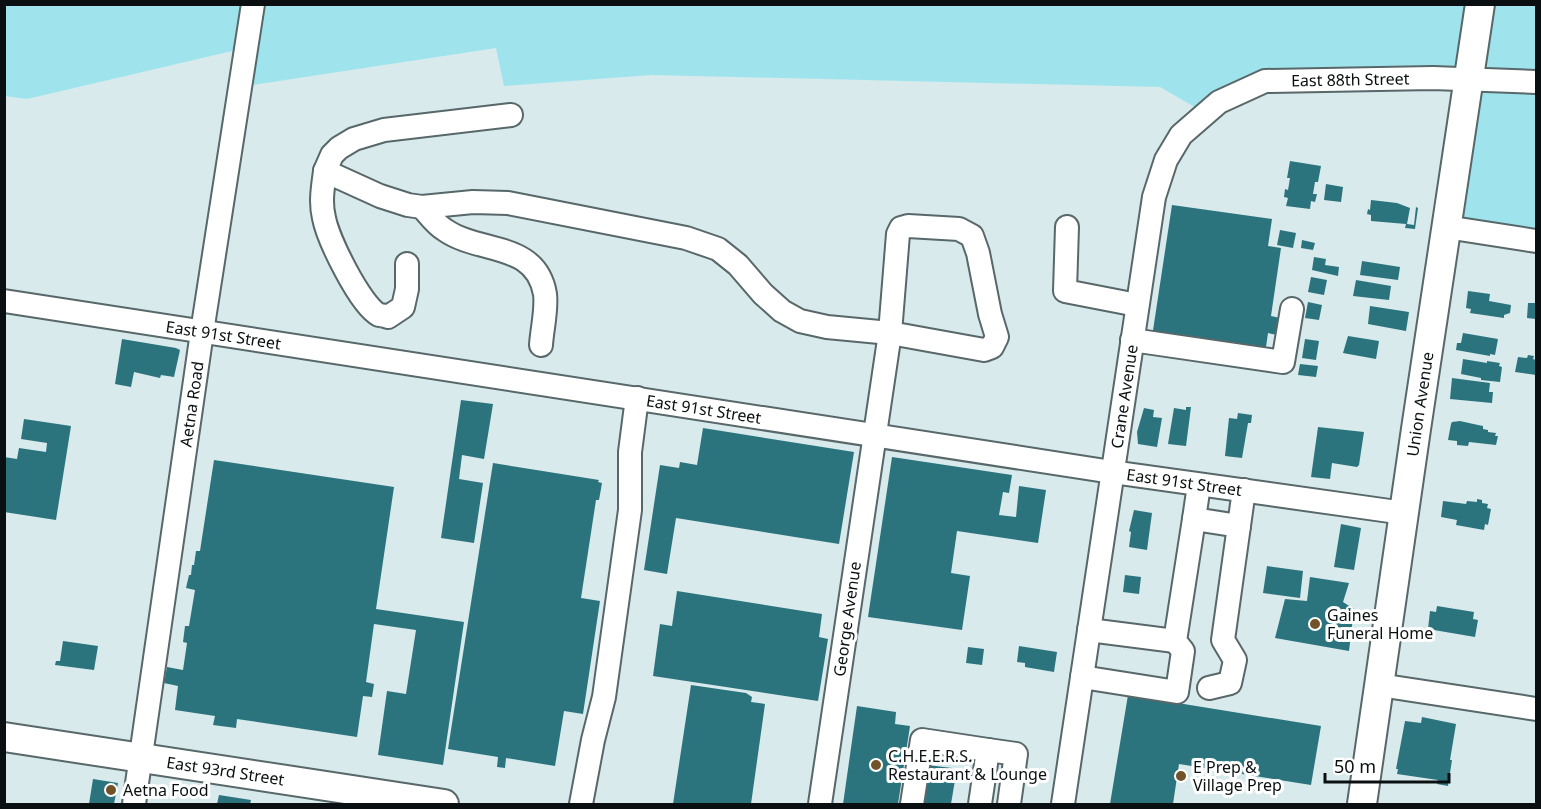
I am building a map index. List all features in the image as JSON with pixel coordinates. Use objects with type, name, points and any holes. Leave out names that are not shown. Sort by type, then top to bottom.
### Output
[{"type":"main road","name":"Union Avenue","points":[[1362,804],[1480,4]]},
{"type":"main road","name":"East 93rd Street","points":[[4,737],[141,758],[381,800],[444,804]]},
{"type":"street","name":"Aetna Road","points":[[134,804],[202,332],[253,4]]},
{"type":"street","name":"East 88th Street","points":[[1181,135],[1219,102],[1265,81],[1470,79],[1536,82]]},
{"type":"street","points":[[407,264],[407,289],[403,307],[388,317],[379,315],[368,304],[328,236],[322,206],[325,171],[332,155],[339,148],[354,140],[384,130],[511,115]]},
{"type":"street","name":"Crane Avenue","points":[[1063,804],[1154,197],[1166,160],[1181,135]]},
{"type":"street","points":[[325,171],[380,196],[422,207],[474,202],[508,203],[686,238],[718,249],[738,265],[769,300],[782,311],[800,321],[827,327],[890,333]]},
{"type":"street","points":[[422,207],[444,230],[465,240],[508,251],[529,263],[540,276],[545,296],[541,345]]},
{"type":"street","name":"George Avenue","points":[[820,804],[890,333],[898,234],[901,228],[908,226],[966,231],[976,243],[990,314],[997,337],[992,347],[984,350],[890,333]]},
{"type":"street","points":[[1067,227],[1065,291],[1137,305]]},
{"type":"street","points":[[1446,227],[1536,241]]},
{"type":"street","name":"East 91st Street","points":[[4,301],[1112,472],[1404,513]]},
{"type":"street","points":[[1132,340],[1283,362],[1293,309]]},
{"type":"street","points":[[581,804],[604,697],[628,522],[630,452],[637,398]]},
{"type":"street","points":[[1175,641],[1199,484]]},
{"type":"street","points":[[1209,688],[1230,683],[1235,660],[1223,640],[1244,490]]},
{"type":"street","points":[[1194,519],[1239,526]]},
{"type":"street","points":[[1082,677],[1177,692],[1183,651],[1175,641],[1089,630]]},
{"type":"street","points":[[1379,685],[1536,709]]},
{"type":"street","points":[[912,804],[922,740],[1016,754],[1009,804]]},
{"type":"street","points":[[980,804],[988,750]]},
{"type":"shaded area","points":[[5,5],[1536,5],[1536,241],[1446,227],[1470,80],[1265,81],[1205,113],[1160,87],[651,75],[504,86],[496,48],[240,87],[245,48],[27,99],[5,96]]},
{"type":"building","points":[[1290,161],[1321,166],[1313,194],[1317,194],[1315,202],[1311,201],[1310,209],[1286,206],[1288,198],[1284,197],[1290,178],[1287,178]]},
{"type":"building","points":[[1326,184],[1343,187],[1341,202],[1324,200]]},
{"type":"building","points":[[1371,200],[1397,203],[1410,208],[1407,224],[1414,225],[1416,207],[1418,208],[1415,229],[1405,228],[1406,224],[1371,221],[1371,215],[1367,214]]},
{"type":"building","points":[[1172,205],[1272,219],[1268,246],[1281,248],[1271,316],[1280,318],[1277,335],[1268,333],[1265,354],[1152,337]]},
{"type":"building","points":[[1280,230],[1296,233],[1293,248],[1277,245]]},
{"type":"building","points":[[1302,240],[1315,243],[1313,250],[1301,248]]},
{"type":"building","points":[[1314,257],[1326,259],[1325,265],[1339,267],[1338,276],[1312,270]]},
{"type":"building","points":[[1362,261],[1400,267],[1398,280],[1360,275]]},
{"type":"building","points":[[1311,277],[1327,280],[1324,295],[1308,292]]},
{"type":"building","points":[[1356,280],[1391,286],[1389,300],[1353,296]]},
{"type":"building","points":[[1468,291],[1490,294],[1489,301],[1511,305],[1510,313],[1504,315],[1504,318],[1470,313],[1471,309],[1466,308]]},
{"type":"building","points":[[1308,302],[1322,305],[1319,320],[1305,318]]},
{"type":"building","points":[[1528,303],[1536,303],[1536,319],[1527,318]]},
{"type":"building","points":[[1370,306],[1409,312],[1406,331],[1368,324]]},
{"type":"building","points":[[1463,333],[1498,339],[1495,355],[1456,350],[1457,343],[1461,343]]},
{"type":"building","points":[[1348,336],[1379,341],[1376,359],[1343,353]]},
{"type":"building","points":[[122,339],[180,350],[174,377],[161,375],[160,378],[134,372],[131,387],[115,384]]},
{"type":"building","points":[[1305,339],[1319,341],[1316,360],[1302,358]]},
{"type":"building","points":[[1528,355],[1534,356],[1533,359],[1536,360],[1536,375],[1515,372],[1518,357],[1527,358]]},
{"type":"building","points":[[1463,359],[1500,363],[1499,366],[1502,367],[1500,382],[1481,380],[1481,378],[1461,374]]},
{"type":"building","points":[[1300,364],[1318,366],[1316,377],[1298,375]]},
{"type":"building","points":[[1452,378],[1490,383],[1489,392],[1493,392],[1492,403],[1450,399]]},
{"type":"building","points":[[461,400],[493,404],[484,459],[462,455],[459,479],[483,483],[474,543],[441,538]]},
{"type":"building","points":[[1186,407],[1191,407],[1186,446],[1168,444],[1174,408],[1186,410]]},
{"type":"building","points":[[1144,408],[1154,410],[1153,417],[1162,418],[1157,447],[1138,444],[1137,432]]},
{"type":"building","points":[[1238,413],[1252,415],[1251,423],[1248,423],[1242,458],[1225,456],[1229,418],[1237,419]]},
{"type":"building","points":[[24,419],[71,426],[56,520],[4,512],[4,457],[17,459],[19,448],[46,452],[47,443],[21,439]]},
{"type":"building","points":[[1460,421],[1483,426],[1483,429],[1488,432],[1496,433],[1495,436],[1498,436],[1496,445],[1469,442],[1468,446],[1457,445],[1457,441],[1448,440],[1452,422]]},
{"type":"building","points":[[1318,427],[1364,432],[1359,465],[1357,467],[1332,463],[1330,479],[1311,477]]},
{"type":"building","points":[[703,428],[854,452],[839,544],[676,518],[667,574],[644,570],[660,465],[679,468],[680,462],[697,465]]},
{"type":"building","points":[[892,457],[1012,475],[1009,493],[1003,492],[999,515],[1016,517],[1019,486],[1046,490],[1038,543],[957,531],[951,573],[970,576],[962,630],[868,617]]},
{"type":"building","points":[[214,460],[394,487],[376,609],[464,622],[443,765],[378,755],[387,691],[406,694],[416,630],[374,624],[366,682],[374,684],[372,697],[363,696],[357,737],[237,719],[236,728],[213,725],[215,716],[175,710],[178,686],[164,683],[167,667],[183,670],[187,643],[183,642],[185,626],[189,626],[195,590],[186,588],[196,551],[200,551]]},
{"type":"building","points":[[493,463],[599,480],[598,482],[602,483],[599,500],[596,500],[581,598],[600,601],[583,714],[564,711],[555,766],[506,758],[505,768],[497,767],[498,757],[448,749]]},
{"type":"building","points":[[1477,499],[1488,504],[1487,508],[1491,509],[1488,525],[1485,524],[1484,530],[1456,525],[1457,520],[1441,517],[1443,501],[1466,504],[1467,501],[1477,502]]},
{"type":"building","points":[[1134,510],[1152,513],[1147,550],[1129,547],[1131,532],[1129,531]]},
{"type":"building","points":[[1341,524],[1361,528],[1354,570],[1334,567]]},
{"type":"building","points":[[1267,566],[1303,571],[1300,598],[1263,593]]},
{"type":"building","points":[[1125,575],[1141,577],[1139,594],[1123,592]]},
{"type":"building","name":"Gaines Funeral Home","points":[[1310,577],[1349,583],[1343,602],[1354,609],[1349,651],[1275,638],[1285,599],[1307,601]]},
{"type":"building","points":[[677,591],[822,614],[819,637],[828,639],[818,701],[653,676],[660,624],[672,626]]},
{"type":"building","points":[[1437,606],[1474,612],[1473,619],[1478,620],[1475,637],[1428,629],[1430,611],[1436,612]]},
{"type":"building","points":[[63,641],[98,646],[94,670],[55,665],[56,661],[60,661]]},
{"type":"building","points":[[1019,646],[1057,652],[1054,672],[1025,667],[1025,663],[1017,662]]},
{"type":"building","points":[[968,647],[984,649],[982,665],[966,663]]},
{"type":"building","points":[[691,685],[746,693],[752,697],[751,702],[765,704],[751,804],[673,804]]},
{"type":"building","points":[[1128,695],[1321,726],[1311,785],[1179,764],[1173,804],[1110,804]]},
{"type":"building","name":"C.H.E.E.R.S. Restaurant & Lounge","points":[[857,706],[896,712],[895,724],[910,726],[898,804],[843,804]]},
{"type":"building","points":[[1422,717],[1456,724],[1448,786],[1437,784],[1438,780],[1397,774],[1405,721],[1421,723]]},
{"type":"building","points":[[927,765],[952,768],[952,773],[956,774],[951,804],[918,804]]},
{"type":"building","points":[[93,779],[118,783],[114,804],[89,804]]},
{"type":"building","points":[[219,795],[251,800],[250,804],[217,804]]},
{"type":"place","name":"Gaines Funeral Home","points":[[1315,624]]},
{"type":"place","name":"C.H.E.E.R.S. Restaurant & Lounge","points":[[876,765]]},
{"type":"place","name":"E Prep & Village Prep","points":[[1181,776]]},
{"type":"place","name":"Aetna Food","points":[[111,790]]}]
